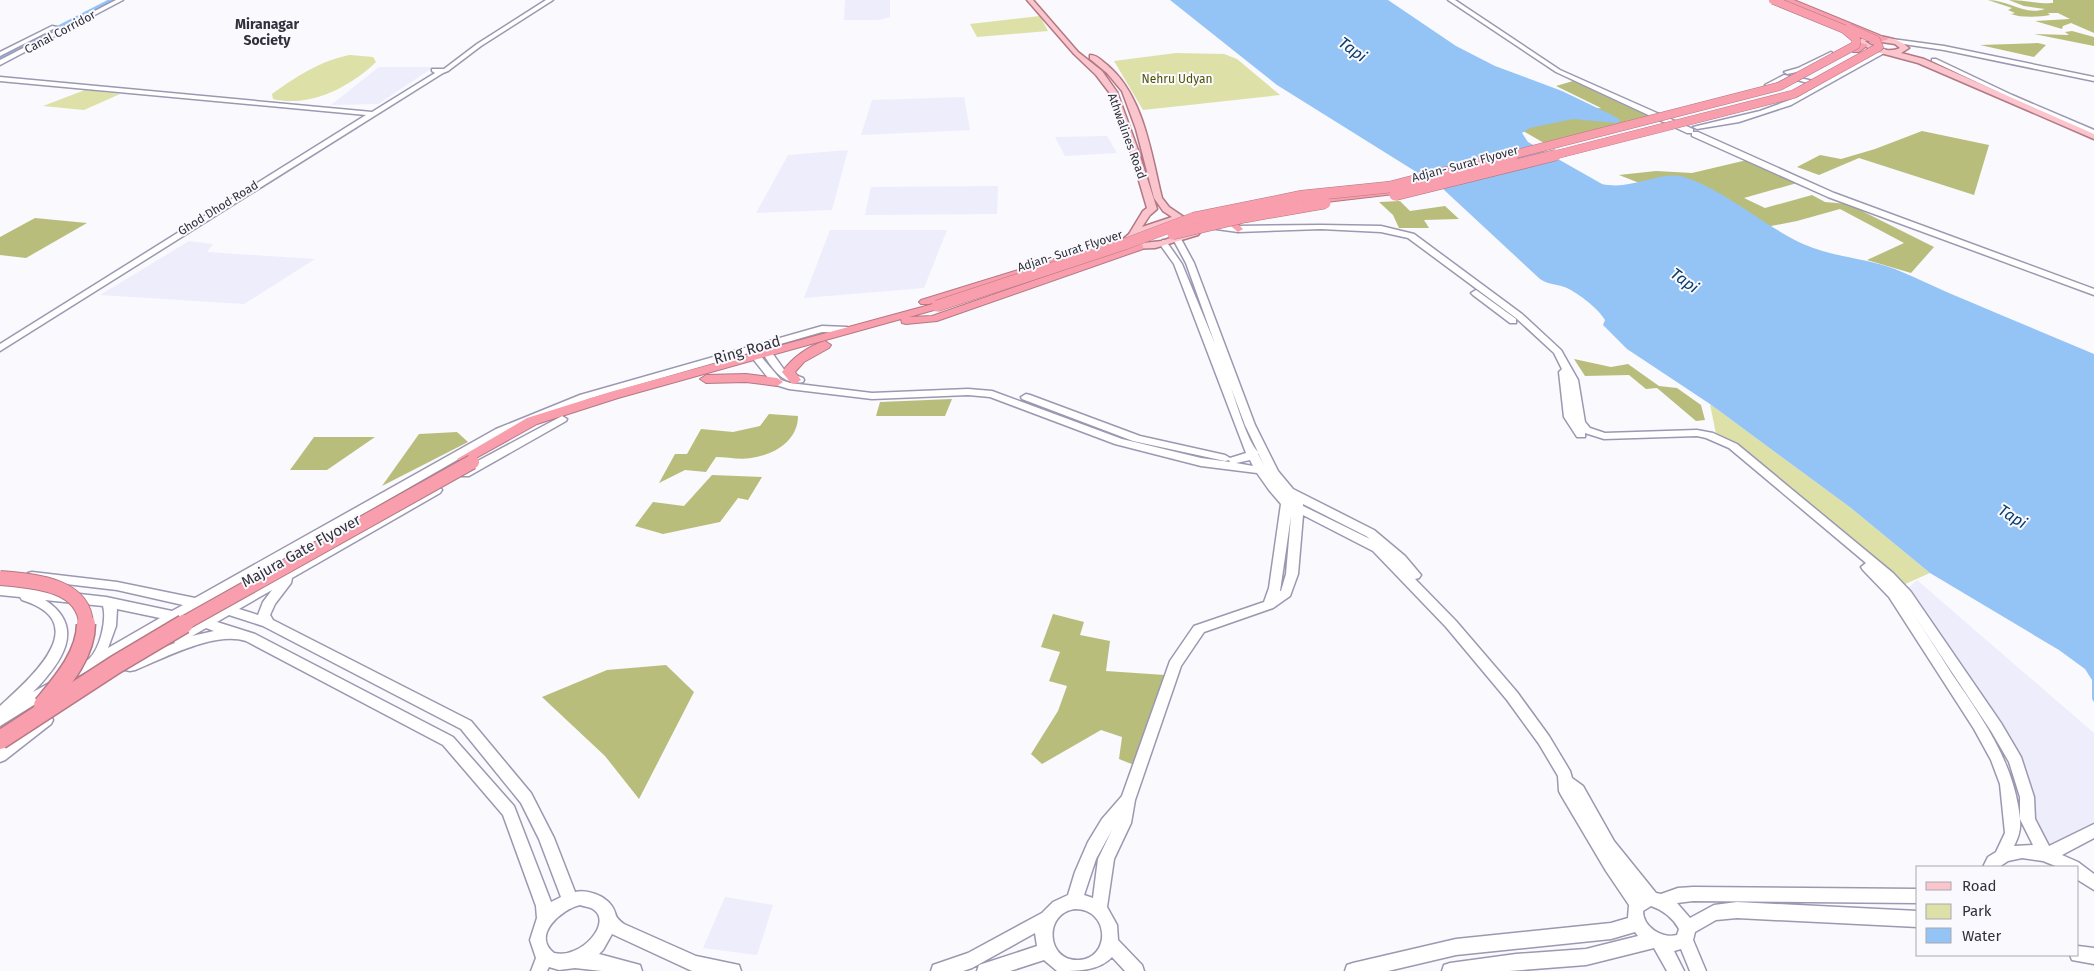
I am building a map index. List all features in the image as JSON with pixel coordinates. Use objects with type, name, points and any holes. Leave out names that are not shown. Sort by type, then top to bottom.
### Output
[{"type":"highway","name":"Adjan- Surat Flyover","points":[[938,307],[1036,275],[1194,218],[1297,197],[1390,186],[1781,86],[1856,45],[1856,39],[1844,29],[1773,0]]},
{"type":"highway","name":"Adjan- Surat Flyover","points":[[938,307],[1127,246],[1203,226],[1317,204],[1409,193],[1794,94],[1879,47],[1878,42],[1873,38],[1779,0]]},
{"type":"highway","points":[[1788,0],[1889,40]]},
{"type":"highway","points":[[1191,226],[1214,226],[1237,214],[1317,200],[1400,190],[1786,89],[1862,46]]},
{"type":"highway","points":[[1191,226],[1239,210],[1306,198],[1400,190]]},
{"type":"highway","points":[[1237,214],[1231,222],[1238,229]]},
{"type":"highway","points":[[907,317],[924,302],[1130,237]]},
{"type":"highway","points":[[907,317],[933,319],[1140,247]]},
{"type":"highway","name":"Ring Road","points":[[614,395],[764,357],[825,345],[938,307]]},
{"type":"highway","name":"Ring Road","points":[[562,419],[706,379],[764,357],[847,330],[907,317]]},
{"type":"highway","points":[[796,380],[788,372],[791,366],[825,345]]},
{"type":"highway","points":[[706,379],[746,378],[777,382]]},
{"type":"highway","name":"Majura Gate Flyover","points":[[0,740],[73,690],[532,421],[614,395]]},
{"type":"highway","name":"Majura Gate Flyover","points":[[0,732],[83,674],[468,460],[562,419]]},
{"type":"highway","points":[[0,578],[64,591],[79,602],[85,614],[87,628],[82,648],[71,668],[37,711],[0,748]]},
{"type":"main road","name":"Athwalines Road","points":[[1030,0],[1076,53],[1100,73],[1113,92],[1152,208]]},
{"type":"main road","name":"Athwalines Road","points":[[1041,0],[1085,52],[1110,71],[1126,91],[1140,130],[1158,198],[1166,209],[1191,226]]},
{"type":"main road","points":[[1862,46],[1889,40],[2094,133]]},
{"type":"main road","points":[[1862,46],[1921,61],[2094,133]]},
{"type":"main road","points":[[1887,52],[1901,51],[1904,47]]},
{"type":"main road","points":[[1152,208],[1153,215],[1158,218],[1164,216],[1166,209]]},
{"type":"main road","points":[[1152,208],[1146,213],[1126,241],[1130,247],[1140,247],[1177,239],[1191,226]]},
{"type":"main road","points":[[1130,237],[1168,220],[1191,226]]},
{"type":"street","points":[[0,54],[105,0]]},
{"type":"street","name":"Canal Corridor","points":[[0,63],[120,0]]},
{"type":"street","points":[[440,70],[543,0]]},
{"type":"street","points":[[0,348],[550,0]]},
{"type":"street","points":[[1453,0],[1559,68],[1831,195],[2094,292]]},
{"type":"street","points":[[1768,0],[1862,46]]},
{"type":"street","points":[[1889,40],[1944,48],[2094,79]]},
{"type":"street","points":[[1802,97],[1768,86],[1862,46]]},
{"type":"street","points":[[1904,47],[1932,48],[2094,79]]},
{"type":"street","points":[[1694,130],[1758,114],[1802,97],[1821,84],[1887,52]]},
{"type":"street","points":[[1793,74],[1821,84]]},
{"type":"street","points":[[0,80],[367,117]]},
{"type":"street","name":"Ghod Dhod Road","points":[[0,342],[367,117]]},
{"type":"street","points":[[1708,132],[1742,117]]},
{"type":"street","points":[[1694,130],[1708,132],[1832,190],[2094,288]]},
{"type":"street","points":[[1191,226],[1323,231],[1400,237],[1414,244],[1539,341],[1565,375],[1569,417],[1580,435],[1599,441],[1703,439],[1721,445],[1888,587],[1979,725],[1998,759],[2007,784],[2013,833],[2002,855]]},
{"type":"street","points":[[1214,226],[1238,229],[1321,226],[1391,230],[1411,236],[1521,318],[1558,352],[1573,380],[1580,423],[1586,430],[1604,436],[1697,433],[1709,435],[1733,446],[1889,576],[1907,595],[1996,727],[2016,761],[2027,797],[2028,819],[2046,855]]},
{"type":"street","points":[[1177,239],[1190,263],[1266,468]]},
{"type":"street","points":[[1162,243],[1178,264],[1236,419],[1253,453],[1293,499],[1377,548],[1452,624],[1544,740],[1565,775],[1566,791],[1610,866],[1651,901],[1676,910],[1686,933],[1698,971]]},
{"type":"street","points":[[0,720],[172,616],[500,431],[584,397],[813,332],[833,328],[847,330]]},
{"type":"street","points":[[764,357],[777,382],[789,386],[872,396],[968,392],[992,394],[1119,442],[1201,462],[1266,468]]},
{"type":"street","points":[[764,357],[781,373],[796,380],[875,389],[1000,388],[1137,439],[1266,468]]},
{"type":"street","points":[[0,756],[42,722],[130,666],[562,419]]},
{"type":"street","points":[[1234,460],[1245,458],[1253,453]]},
{"type":"street","points":[[1099,910],[1104,868],[1123,823],[1128,800],[1175,665],[1199,629],[1269,605],[1286,592],[1290,582],[1293,499]]},
{"type":"street","points":[[299,545],[316,559]]},
{"type":"street","points":[[268,624],[264,615],[269,602],[297,570]]},
{"type":"street","points":[[0,572],[117,586],[227,610],[268,624],[466,725],[526,798],[546,838],[570,900]]},
{"type":"street","points":[[163,596],[193,594],[240,578]]},
{"type":"street","points":[[0,590],[109,603],[204,623],[250,637],[448,741],[509,811],[544,906],[545,918],[538,936],[542,964],[553,961],[568,964],[603,963],[634,971]]},
{"type":"street","points":[[0,590],[32,599],[47,607],[59,621],[63,636],[58,653],[40,675],[0,715]]},
{"type":"street","points":[[94,662],[110,628],[112,612],[109,603]]},
{"type":"street","points":[[130,666],[204,637],[232,634],[250,637]]},
{"type":"street","points":[[1074,902],[1087,856],[1111,818],[1128,800]]},
{"type":"street","points":[[2046,855],[2094,831]]},
{"type":"street","points":[[1992,866],[1993,862],[2002,855],[2020,851],[2046,855],[2070,866]]},
{"type":"street","points":[[2079,871],[2094,881]]},
{"type":"street","points":[[1676,971],[1658,941],[1638,923],[1635,910],[1651,901],[1693,894],[1916,896]]},
{"type":"street","points":[[545,918],[570,900],[580,898],[598,902],[604,907],[608,922],[607,930],[598,945],[568,964]]},
{"type":"street","points":[[939,971],[972,960],[1046,919],[1058,907],[1074,902],[1083,903],[1099,910],[1108,920],[1111,934],[1110,943],[1102,958],[1090,969],[1064,965],[1054,959],[1047,950],[1043,940],[1046,919]]},
{"type":"street","points":[[1450,971],[1516,962],[1586,957],[1658,941],[1675,944],[1686,933],[1714,913],[1737,910],[1916,919]]},
{"type":"street","points":[[608,922],[618,929],[695,964],[733,971]]},
{"type":"street","points":[[1353,971],[1456,947],[1611,931],[1638,923]]},
{"type":"street","points":[[1110,943],[1136,971]]},
{"type":"street","points":[[985,971],[1047,950]]},
{"type":"street","points":[[2079,954],[2094,956]]},
{"type":"shaded area","points":[[845,0],[890,0],[890,17],[879,20],[844,20]]},
{"type":"shaded area","points":[[379,67],[434,67],[378,104],[331,105]]},
{"type":"shaded area","points":[[964,97],[970,130],[861,135],[872,100]]},
{"type":"shaded area","points":[[1107,136],[1117,153],[1065,156],[1055,137]]},
{"type":"shaded area","points":[[848,150],[832,210],[756,213],[788,155]]},
{"type":"shaded area","points":[[998,186],[997,214],[865,215],[871,187]]},
{"type":"shaded area","points":[[830,230],[947,230],[924,288],[804,298]]},
{"type":"shaded area","points":[[189,241],[213,244],[207,252],[315,259],[244,304],[100,295]]},
{"type":"shaded area","points":[[1917,580],[2094,733],[2094,827],[2047,848],[2034,821],[2033,798],[1907,589]]},
{"type":"shaded area","points":[[725,897],[773,905],[757,955],[703,948]]},
{"type":"green space","points":[[1988,0],[2003,2],[2031,11],[2038,11],[2045,9],[2024,6],[2009,0],[2053,3],[2053,0],[2094,0],[2094,33],[2071,23],[2063,26],[2062,29],[2035,21],[2070,19],[2058,13],[2025,17],[2011,14],[2015,13],[2008,10],[2012,8]]},
{"type":"green space","points":[[1040,16],[1048,31],[977,37],[970,24]]},
{"type":"green space","points":[[2072,31],[2094,37],[2094,46],[2034,34],[2069,35],[2065,32]]},
{"type":"green space","points":[[2038,43],[2046,45],[2034,57],[1980,45]]},
{"type":"green space","name":"Nehru Udyan","points":[[1176,53],[1224,54],[1237,59],[1280,95],[1143,110],[1114,61]]},
{"type":"green space","points":[[350,55],[373,57],[376,62],[354,80],[329,93],[301,101],[273,99],[272,94],[299,76],[319,65]]},
{"type":"green space","points":[[1573,81],[1648,116],[1544,143],[1497,116],[1601,108],[1556,86]]},
{"type":"green space","points":[[85,90],[120,94],[84,110],[43,106]]},
{"type":"green space","points":[[1922,131],[1989,145],[1974,195],[1859,158],[1819,175],[1797,167],[1820,155],[1841,159],[1875,149]]},
{"type":"green space","points":[[1747,160],[1797,183],[1744,198],[1765,208],[1812,195],[1825,202],[1848,204],[1934,247],[1911,273],[1867,260],[1904,243],[1840,209],[1797,221],[1756,229],[1619,175],[1656,171],[1692,173]]},
{"type":"green space","points":[[1400,201],[1410,211],[1445,206],[1459,219],[1424,220],[1429,228],[1399,228],[1393,215],[1379,202]]},
{"type":"green space","points":[[35,218],[87,223],[26,258],[0,255],[0,237]]},
{"type":"green space","points":[[1574,359],[1611,367],[1628,364],[1659,386],[1677,388],[1701,405],[1705,420],[1696,421],[1657,388],[1646,389],[1629,375],[1585,376]]},
{"type":"green space","points":[[952,399],[945,416],[876,416],[880,402]]},
{"type":"green space","points":[[1710,404],[1851,508],[1930,573],[1903,585],[1716,434]]},
{"type":"green space","points":[[769,414],[798,416],[794,433],[776,450],[747,459],[716,457],[706,472],[685,470],[659,483],[675,454],[687,454],[701,429],[733,432],[760,426]]},
{"type":"green space","points":[[457,432],[468,442],[382,486],[419,434]]},
{"type":"green space","points":[[314,437],[375,437],[327,470],[290,470]]},
{"type":"green space","points":[[712,475],[762,477],[748,500],[738,498],[720,522],[663,534],[635,526],[653,502],[684,506]]},
{"type":"green space","points":[[1053,614],[1084,622],[1080,635],[1110,641],[1106,671],[1165,675],[1134,765],[1119,759],[1122,737],[1101,730],[1042,764],[1031,754],[1058,711],[1067,686],[1049,681],[1060,652],[1041,647]]},
{"type":"green space","points":[[666,665],[694,692],[639,799],[605,756],[542,697],[607,670]]},
{"type":"water","name":"Tapi","points":[[1170,0],[1388,0],[1456,46],[1495,66],[1562,91],[1620,120],[1617,123],[1573,119],[1530,128],[1522,133],[1528,142],[1602,184],[1624,185],[1665,176],[1684,177],[1714,190],[1803,244],[1825,252],[1895,269],[2094,354],[2094,702],[2092,699],[2092,680],[2085,669],[2059,650],[1930,573],[1851,508],[1710,404],[1627,349],[1603,325],[1605,320],[1593,306],[1567,288],[1540,279],[1442,188],[1277,85]]},
{"type":"waterway","points":[[0,58],[113,0]]},
{"type":"district","name":"Miranagar Society","points":[[267,32]]}]
